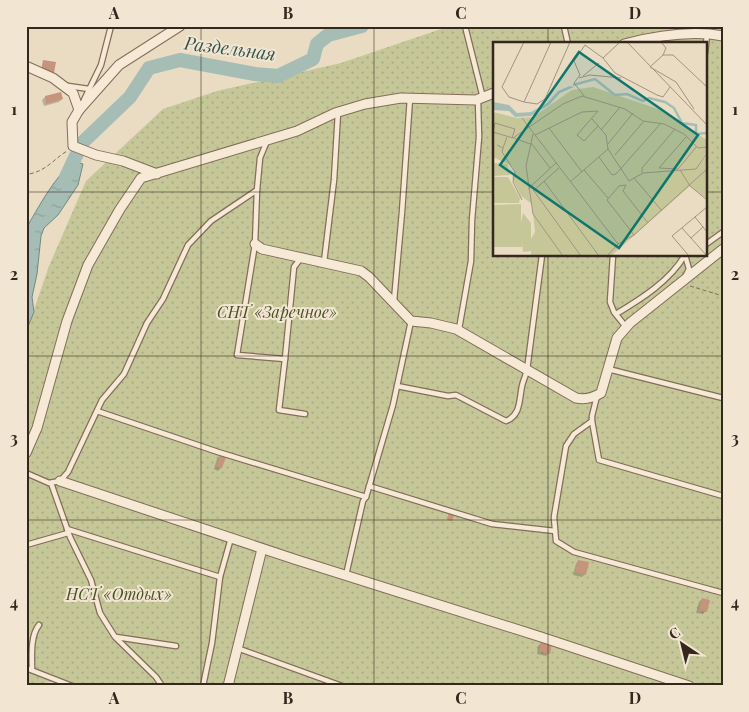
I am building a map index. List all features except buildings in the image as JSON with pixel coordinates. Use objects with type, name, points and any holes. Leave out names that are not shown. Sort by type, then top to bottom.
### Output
[{"type":"street","points":[[157,174],[123,161],[96,155],[73,146],[72,122],[79,110],[118,66],[180,26]]},
{"type":"street","points":[[636,42],[646,38],[685,35],[723,36]]},
{"type":"street","points":[[26,66],[53,78],[73,93],[79,110]]},
{"type":"street","points":[[26,454],[37,428],[67,321],[88,265],[120,208],[141,178],[297,131],[338,112],[365,104],[410,98],[480,99],[493,93]]},
{"type":"street","points":[[255,244],[262,249],[361,272],[368,276],[411,321],[431,323],[458,331],[576,398],[584,399],[601,393],[617,338],[626,327],[723,249]]},
{"type":"street","points":[[55,482],[689,686]]},
{"type":"street","points":[[228,686],[262,549]]},
{"type":"lane","points":[[79,110],[101,65],[111,26]]},
{"type":"lane","points":[[458,331],[470,261],[480,99],[465,26]]},
{"type":"lane","points":[[564,26],[568,42]]},
{"type":"lane","points":[[706,44],[707,35]]},
{"type":"lane","points":[[64,86],[89,89]]},
{"type":"lane","points":[[394,303],[410,98]]},
{"type":"lane","points":[[325,264],[334,180],[338,112]]},
{"type":"lane","points":[[267,140],[260,158],[255,244],[237,355],[285,359]]},
{"type":"lane","points":[[55,482],[68,472],[102,400],[124,374],[147,323],[163,299],[188,245],[211,221],[257,190]]},
{"type":"lane","points":[[706,244],[723,232]]},
{"type":"lane","points":[[397,386],[456,396],[506,422],[512,419],[520,407],[522,385],[528,370],[542,256]]},
{"type":"lane","points":[[613,256],[610,302],[626,327]]},
{"type":"lane","points":[[616,314],[646,295],[680,264],[684,256]]},
{"type":"lane","points":[[682,282],[689,269],[685,256]]},
{"type":"lane","points":[[301,258],[294,267],[279,410],[305,414]]},
{"type":"lane","points":[[346,575],[363,501],[370,486],[397,386],[411,321]]},
{"type":"lane","points":[[608,369],[723,398]]},
{"type":"lane","points":[[597,396],[592,421],[599,460],[723,496]]},
{"type":"lane","points":[[98,411],[218,452],[366,497]]},
{"type":"lane","points":[[592,421],[574,434],[566,446],[554,517],[556,542],[574,552],[723,594]]},
{"type":"lane","points":[[26,473],[55,482]]},
{"type":"lane","points":[[55,482],[67,531],[91,580],[100,613],[115,637],[156,677],[162,686]]},
{"type":"lane","points":[[370,486],[492,524],[555,531]]},
{"type":"lane","points":[[26,545],[67,531],[220,577]]},
{"type":"lane","points":[[203,686],[212,643],[220,577],[231,538]]},
{"type":"lane","points":[[32,670],[35,630],[39,625]]},
{"type":"lane","points":[[115,637],[176,646]]},
{"type":"lane","points":[[237,648],[342,686]]},
{"type":"lane","points":[[26,668],[72,686]]},
{"type":"path","points":[[26,179],[29,174],[46,168],[58,156],[73,146]]},
{"type":"path","points":[[682,282],[723,296]]},
{"type":"green space","name":"СНТ «Заречное»","points":[[450,26],[723,26],[723,686],[65,686],[56,681],[26,686],[26,333],[49,266],[86,181],[163,109],[217,91],[341,63]]},
{"type":"water","points":[[74,161],[83,164],[78,185],[58,215],[44,228],[41,236],[37,274],[32,297],[34,312],[26,331],[26,233],[28,225],[54,183]]},
{"type":"waterway","name":"Раздельная","points":[[66,177],[82,143],[130,97],[149,68],[180,60],[255,74],[278,76],[313,59],[317,44],[328,35],[362,26]]},
{"type":"park label","name":"НСТ «Отдых»","points":[[119,594]]}]
